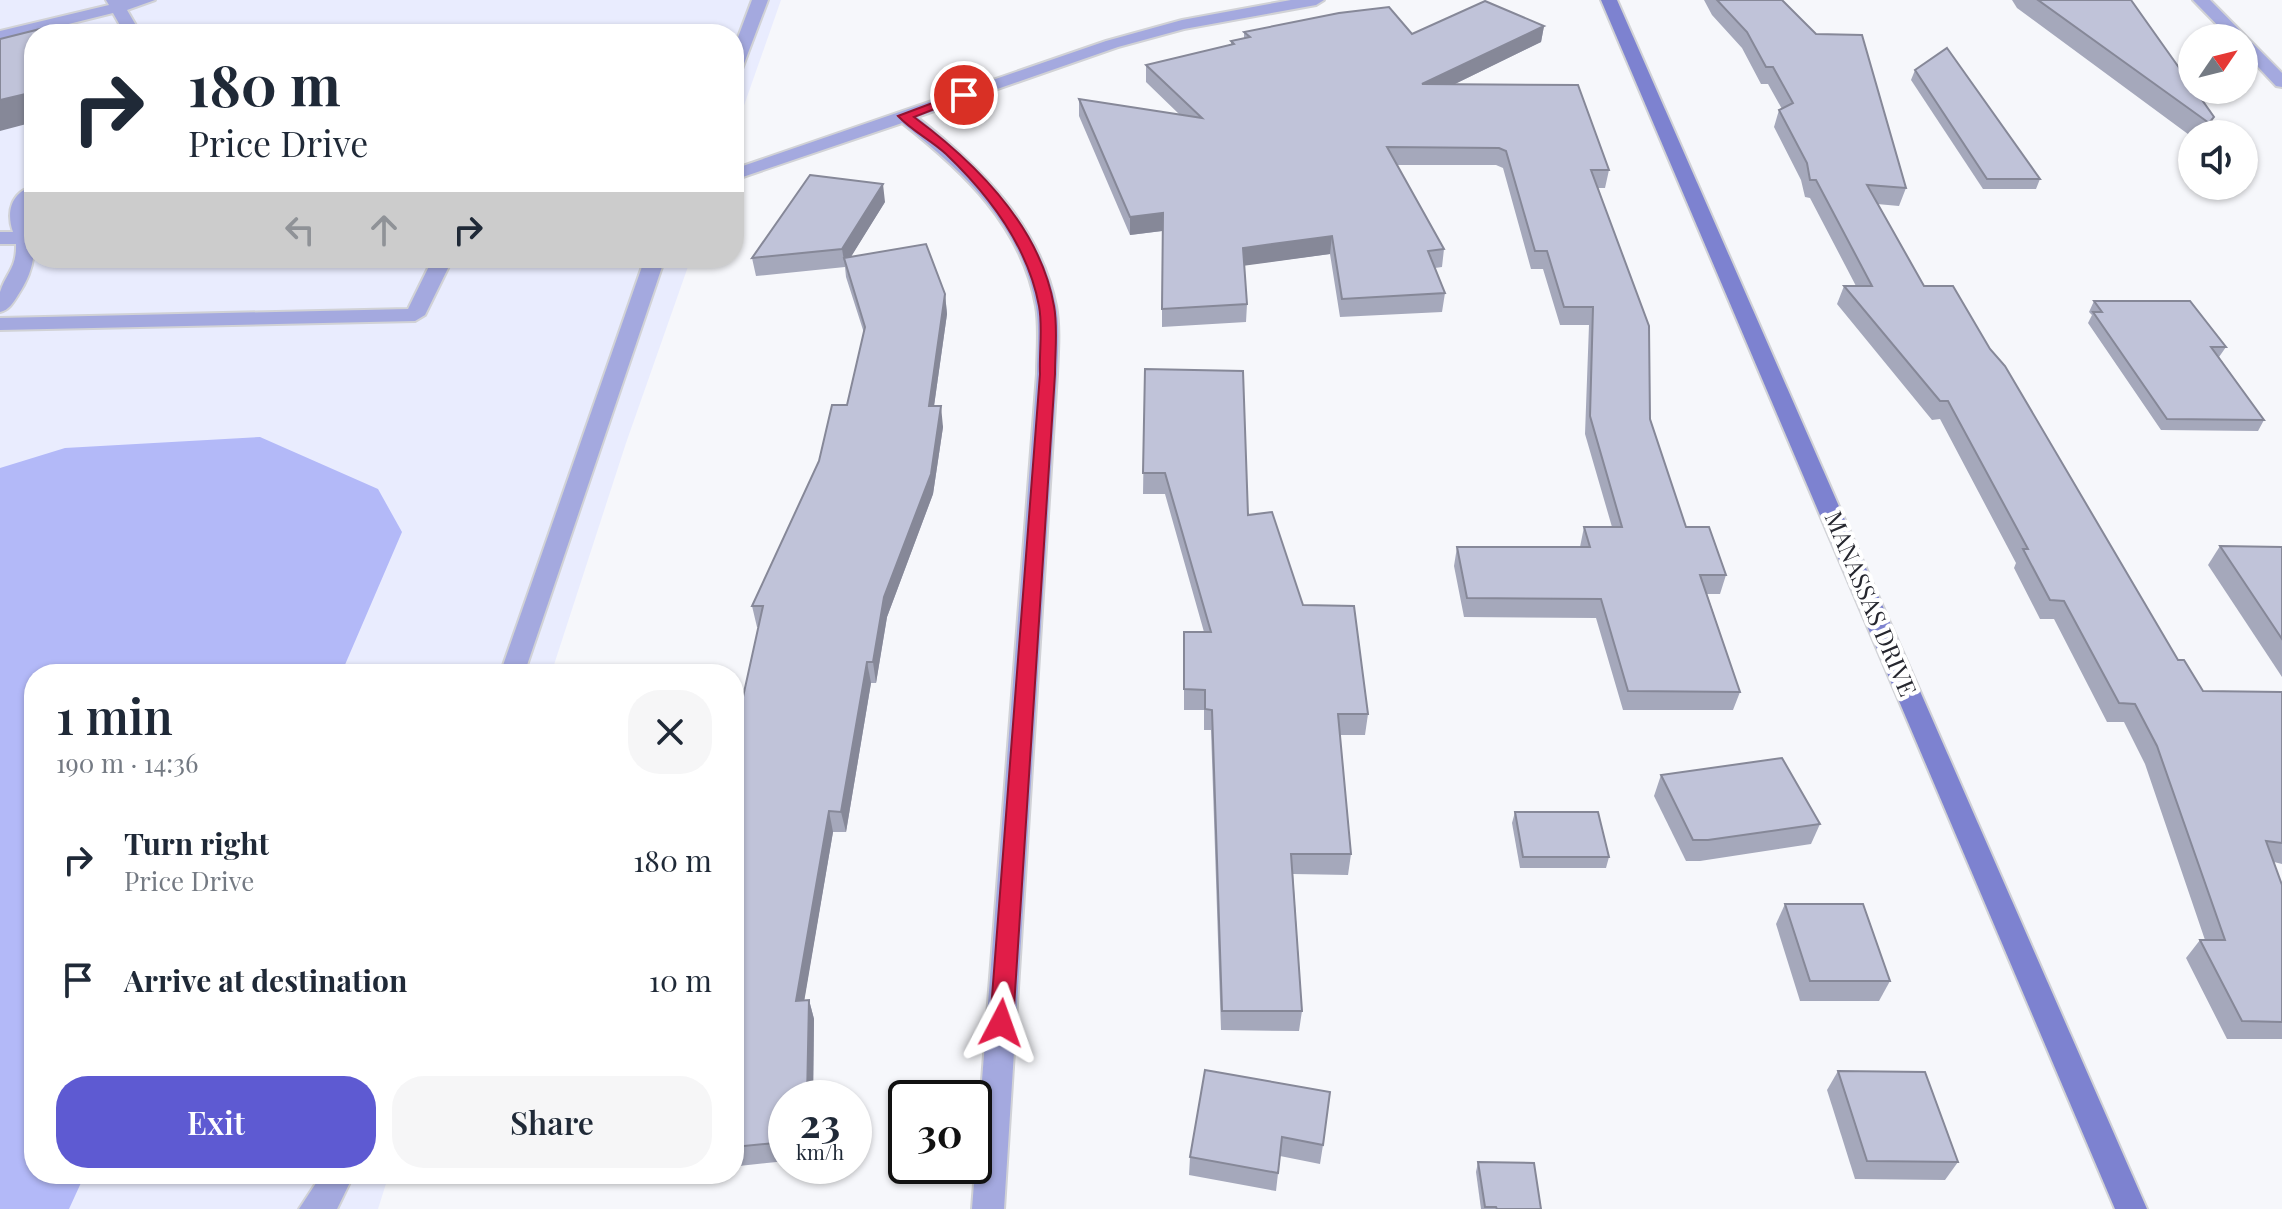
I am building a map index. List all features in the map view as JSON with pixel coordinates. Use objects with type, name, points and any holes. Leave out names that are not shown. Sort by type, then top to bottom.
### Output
[{"type":"main road","name":"MANASSAS DRIVE","points":[[1609,0],[2131,1209]]},
{"type":"street","points":[[44,24],[116,4],[147,0]]},
{"type":"street","points":[[744,42],[760,0]]},
{"type":"street","points":[[744,172],[1112,44],[1248,5],[1316,0]]},
{"type":"street","points":[[2201,0],[2225,24]]},
{"type":"street","points":[[116,4],[127,24]]},
{"type":"street","points":[[0,36],[24,29]]},
{"type":"street","points":[[2258,57],[2282,82]]},
{"type":"street","points":[[904,116],[948,149],[979,179],[1007,217],[1031,258],[1047,307],[1046,389],[988,1209]]},
{"type":"street","points":[[24,199],[17,217],[24,233]]},
{"type":"street","points":[[0,238],[24,238]]},
{"type":"street","points":[[0,306],[24,265]]},
{"type":"street","points":[[0,324],[415,315],[438,268]]},
{"type":"street","points":[[515,664],[652,268]]},
{"type":"street","points":[[315,1209],[334,1184]]},
{"type":"shaded area","points":[[0,0],[781,0],[744,105],[744,24],[24,24],[24,268],[687,268],[626,443],[554,664],[24,664],[24,1184],[386,1184],[378,1209],[0,1209]]},
{"type":"shaded area","points":[[260,437],[378,489],[402,532],[345,664],[24,664],[24,1184],[80,1184],[69,1209],[0,1209],[0,468],[65,448]]},
{"type":"building","points":[[1717,0],[1782,0],[1816,34],[1862,35],[1906,188],[1867,185],[1924,286],[1953,286],[1990,349],[2005,366],[2178,660],[2184,660],[2203,691],[2282,692],[2282,843],[2266,841],[2282,885],[2282,1022],[2242,1021],[2200,940],[2225,940],[2157,746],[2135,704],[2119,703],[2064,601],[2050,600],[2023,549],[2028,549],[1948,401],[1940,401],[1844,286],[1872,286],[1816,180],[1810,180],[1807,163],[1779,110],[1793,103],[1773,67],[1766,67],[1747,32]]},
{"type":"building","points":[[2038,0],[2131,0],[2178,66],[2178,101]]},
{"type":"building","points":[[1485,1],[1544,26],[1422,84],[1578,85],[1609,170],[1591,170],[1649,326],[1650,419],[1686,527],[1709,527],[1726,575],[1700,575],[1740,692],[1628,691],[1601,599],[1467,598],[1457,547],[1590,547],[1584,527],[1622,527],[1590,416],[1593,307],[1564,307],[1547,251],[1535,251],[1506,151],[1499,148],[1387,147],[1444,249],[1428,251],[1445,293],[1342,299],[1332,236],[1243,248],[1247,304],[1162,309],[1163,213],[1130,217],[1079,99],[1202,118],[1146,65],[1234,44],[1231,41],[1250,37],[1244,32],[1339,13],[1389,7],[1412,34]]},
{"type":"building","points":[[24,33],[24,94],[0,100],[0,39]]},
{"type":"building","points":[[1947,48],[2040,179],[1987,179],[1915,70]]},
{"type":"building","points":[[2183,104],[2205,104],[2214,117],[2205,120]]},
{"type":"building","points":[[810,175],[883,184],[842,249],[752,258]]},
{"type":"building","points":[[926,244],[945,294],[929,406],[941,406],[931,474],[884,597],[873,662],[867,662],[841,812],[829,811],[796,1001],[809,1000],[807,1080],[768,1080],[768,1144],[744,1146],[744,692],[763,606],[752,606],[819,461],[832,405],[847,405],[865,327],[844,258]]},
{"type":"building","points":[[2094,301],[2190,301],[2226,347],[2211,347],[2264,420],[2167,419],[2093,312],[2102,312]]},
{"type":"building","points":[[1145,369],[1243,371],[1248,515],[1272,512],[1303,605],[1354,606],[1368,714],[1338,714],[1351,854],[1291,854],[1302,1011],[1222,1011],[1212,710],[1205,709],[1205,690],[1184,689],[1184,632],[1211,632],[1165,473],[1143,473]]},
{"type":"building","points":[[2220,546],[2282,547],[2282,639]]},
{"type":"building","points":[[1782,758],[1820,824],[1693,840],[1661,775]]},
{"type":"building","points":[[1515,812],[1598,812],[1609,857],[1523,857]]},
{"type":"building","points":[[1785,904],[1863,904],[1890,981],[1810,981]]},
{"type":"building","points":[[1205,1070],[1330,1092],[1323,1145],[1282,1137],[1278,1173],[1190,1157]]},
{"type":"building","points":[[1838,1071],[1925,1072],[1958,1162],[1867,1161]]},
{"type":"building","points":[[1478,1162],[1534,1163],[1541,1209],[1485,1207]]},
{"type":"route","points":[[964,95],[904,116],[948,149],[979,179],[1007,217],[1031,258],[1047,307],[1047,374],[1001,1023]]}]
